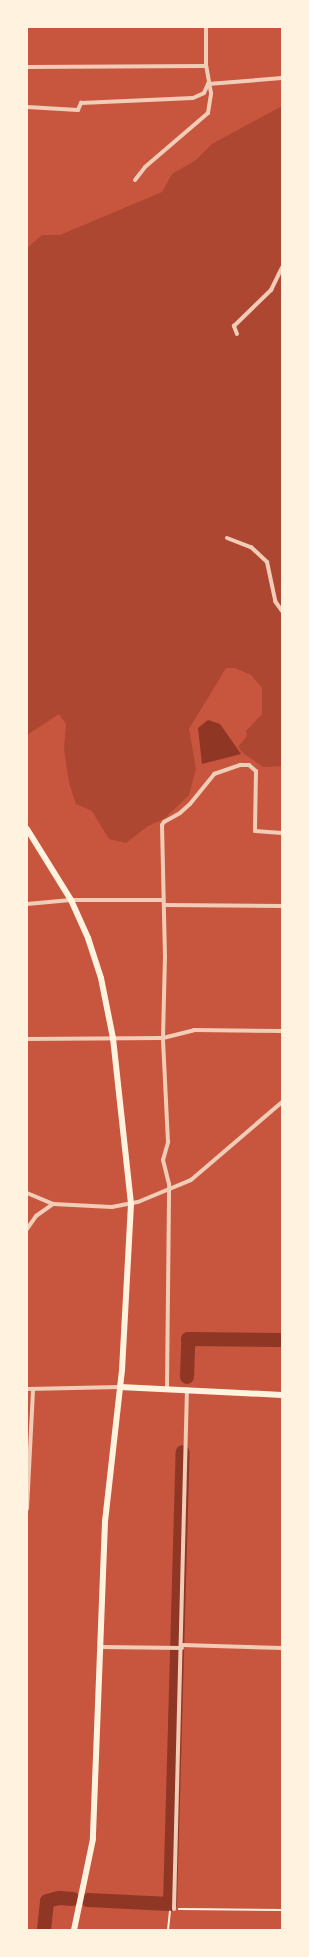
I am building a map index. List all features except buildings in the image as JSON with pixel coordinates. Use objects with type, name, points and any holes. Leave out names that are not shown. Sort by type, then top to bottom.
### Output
[{"type":"main road","points":[[27,829],[71,900],[96,962],[113,1038],[131,1204],[120,1387],[105,1522],[93,1839],[74,1930]]},
{"type":"main road","points":[[120,1387],[187,1389],[282,1396]]},
{"type":"street","points":[[135,180],[145,167],[207,116],[211,93],[208,84],[206,66],[206,27]]},
{"type":"street","points":[[27,67],[206,66]]},
{"type":"street","points":[[208,84],[282,78]]},
{"type":"street","points":[[27,107],[78,110],[81,103],[193,98],[204,93],[208,84]]},
{"type":"street","points":[[237,334],[234,326],[271,290],[282,267]]},
{"type":"street","points":[[227,538],[251,547],[267,562],[275,601],[282,611]]},
{"type":"street","points":[[167,1388],[168,1188],[163,1160],[168,1142],[163,1038],[164,822],[190,804],[214,774],[240,765],[254,767],[256,771],[255,831],[282,833]]},
{"type":"street","points":[[27,904],[71,900],[282,906]]},
{"type":"street","points":[[27,1039],[163,1038],[194,1030],[282,1031]]},
{"type":"street","points":[[27,1193],[53,1204],[112,1207],[131,1204],[191,1180],[282,1102]]},
{"type":"street","points":[[27,1229],[36,1216],[53,1204]]},
{"type":"street","points":[[27,1389],[120,1387]]},
{"type":"street","points":[[27,1509],[33,1388]]},
{"type":"street","points":[[174,1910],[187,1389]]},
{"type":"street","points":[[100,1647],[282,1648]]},
{"type":"path","points":[[168,1930],[169,1913],[174,1910],[282,1910]]},
{"type":"shaded area","points":[[282,106],[282,766],[263,767],[243,753],[238,747],[247,736],[246,731],[262,714],[262,688],[251,675],[235,668],[226,668],[189,729],[196,769],[189,795],[164,819],[148,826],[126,843],[109,839],[92,811],[76,804],[69,783],[64,749],[66,724],[59,714],[27,735],[27,248],[42,235],[60,235],[162,192],[172,174],[196,160],[212,144]]},
{"type":"shaded area","points":[[208,720],[220,724],[241,754],[202,764],[198,728]]},
{"type":"waterway","points":[[187,1377],[188,1339],[282,1340]]},
{"type":"waterway","points":[[88,1900],[170,1904],[183,1452]]},
{"type":"waterway","points":[[44,1930],[47,1901],[59,1898],[73,1899]]}]
